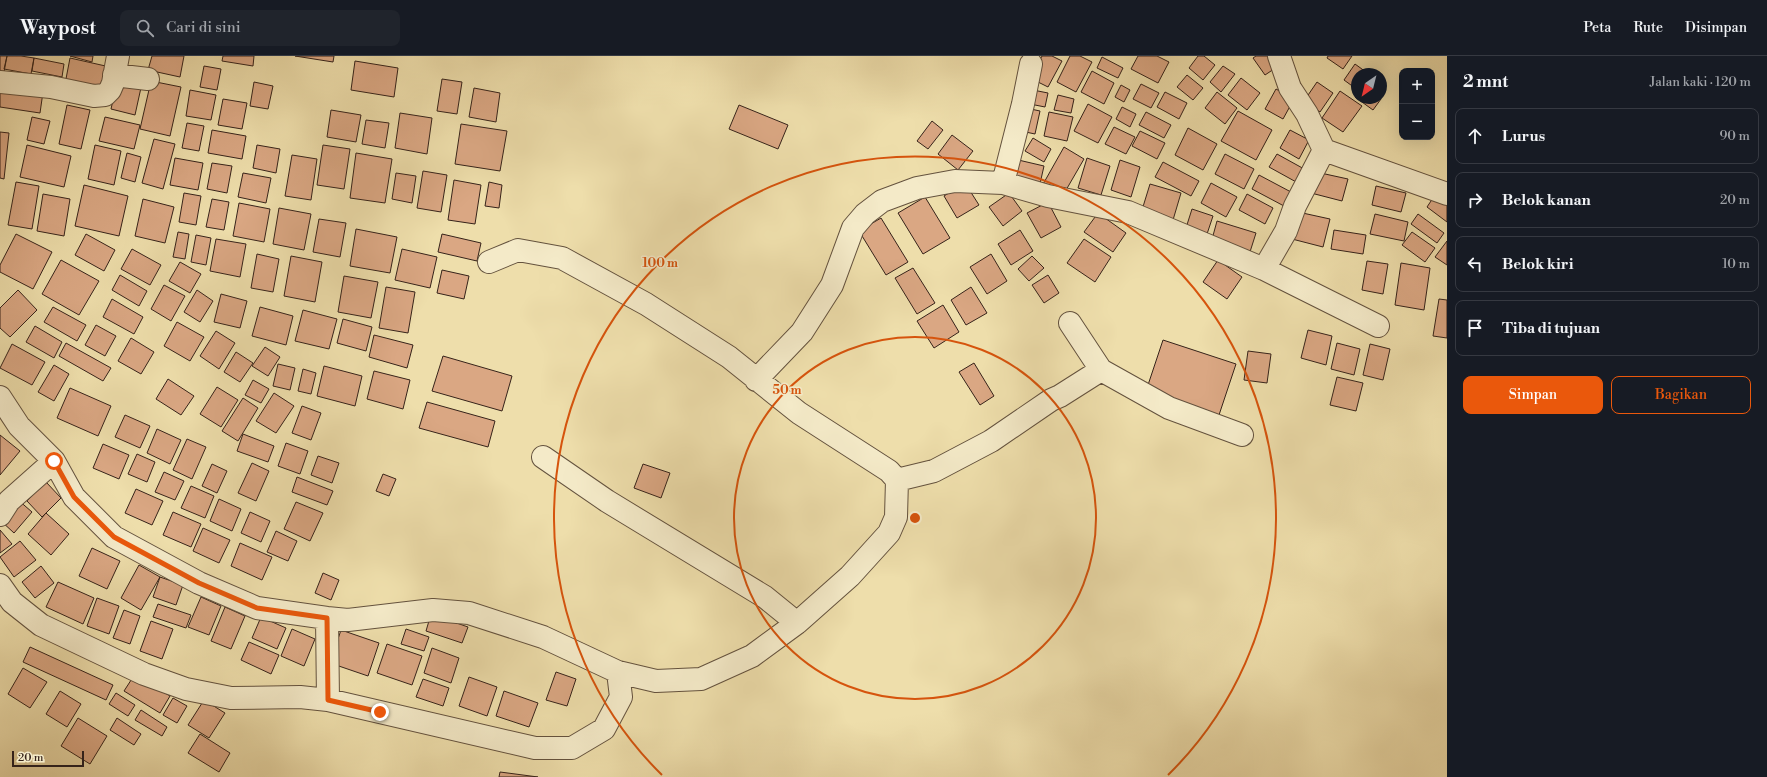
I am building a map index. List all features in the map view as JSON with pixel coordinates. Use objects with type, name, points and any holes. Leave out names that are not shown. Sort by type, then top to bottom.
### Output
[{"type":"street","points":[[1279,56],[1290,88],[1307,114],[1324,150],[1447,194]]},
{"type":"street","points":[[1003,183],[1023,104],[1031,64]]},
{"type":"street","points":[[0,82],[51,87],[94,96],[106,95],[110,90],[116,65],[148,79]]},
{"type":"street","points":[[1264,270],[1286,232],[1295,206],[1324,150]]},
{"type":"street","points":[[756,380],[802,332],[832,285],[853,228],[864,214],[882,201],[917,188],[955,181],[1003,183],[1048,196],[1128,212],[1264,270],[1378,326]]},
{"type":"street","points":[[0,397],[19,426],[54,461],[74,497],[114,537],[199,583],[257,608],[327,618],[348,620],[432,610],[470,613],[543,637],[618,672],[656,681],[701,679],[752,656],[797,623],[850,576],[889,533],[896,517],[897,480],[889,471],[799,412],[756,380],[729,357],[646,304],[562,258],[518,250],[489,262]]},
{"type":"street","points":[[1070,323],[1101,370],[1170,408],[1242,435]]},
{"type":"street","points":[[897,480],[934,471],[991,441],[1051,400],[1101,370]]},
{"type":"street","points":[[543,457],[607,501],[765,597],[797,623]]},
{"type":"street","points":[[3,503],[54,461]]},
{"type":"street","points":[[0,585],[12,602],[40,625],[144,674],[186,689],[231,698],[300,697],[328,700],[534,748],[572,748],[604,729],[621,697],[618,672]]},
{"type":"street","points":[[327,618],[328,700]]},
{"type":"building","points":[[0,56],[7,56],[4,72],[0,71]]},
{"type":"building","points":[[7,56],[34,58],[31,74],[4,69]]},
{"type":"building","points":[[70,56],[93,56],[92,62]]},
{"type":"building","points":[[152,56],[184,56],[180,77],[148,70]]},
{"type":"building","points":[[223,56],[254,56],[253,66],[222,61]]},
{"type":"building","points":[[295,56],[334,56],[333,62]]},
{"type":"building","points":[[1042,56],[1052,56],[1062,61],[1048,87],[1030,78]]},
{"type":"building","points":[[1070,56],[1080,56],[1092,62],[1076,92],[1057,82]]},
{"type":"building","points":[[1138,56],[1157,56],[1169,62],[1158,83],[1131,69]]},
{"type":"building","points":[[1198,56],[1204,56],[1215,65],[1203,80],[1189,68]]},
{"type":"building","points":[[1256,56],[1274,56],[1280,65],[1265,75],[1253,58]]},
{"type":"building","points":[[1328,56],[1352,56],[1343,69],[1327,58]]},
{"type":"building","points":[[1102,57],[1123,68],[1118,78],[1097,68]]},
{"type":"building","points":[[34,58],[64,64],[62,77],[32,71]]},
{"type":"building","points":[[70,58],[110,67],[104,93],[65,84]]},
{"type":"building","points":[[355,61],[398,68],[394,97],[351,90]]},
{"type":"building","points":[[1355,64],[1360,68],[1352,68]]},
{"type":"building","points":[[204,66],[221,69],[217,90],[200,87]]},
{"type":"building","points":[[1223,66],[1235,74],[1221,92],[1210,82]]},
{"type":"building","points":[[1351,70],[1351,85],[1344,80]]},
{"type":"building","points":[[1092,71],[1114,83],[1104,104],[1081,92]]},
{"type":"building","points":[[1187,75],[1203,88],[1193,100],[1177,87]]},
{"type":"building","points":[[118,78],[142,83],[135,115],[111,109]]},
{"type":"building","points":[[1241,78],[1260,93],[1247,110],[1228,95]]},
{"type":"building","points":[[442,79],[462,82],[457,114],[437,111]]},
{"type":"building","points":[[151,81],[181,87],[170,136],[140,129]]},
{"type":"building","points":[[254,82],[273,86],[268,109],[250,106]]},
{"type":"building","points":[[1317,82],[1333,93],[1320,112],[1304,101]]},
{"type":"building","points":[[1141,84],[1159,93],[1151,108],[1133,99]]},
{"type":"building","points":[[1121,85],[1130,90],[1124,102],[1115,97]]},
{"type":"building","points":[[0,86],[43,92],[40,113],[0,107]]},
{"type":"building","points":[[474,88],[500,93],[496,122],[469,117]]},
{"type":"building","points":[[1276,89],[1294,99],[1283,119],[1265,109]]},
{"type":"building","points":[[190,90],[216,95],[211,120],[186,116]]},
{"type":"building","points":[[1033,90],[1048,93],[1045,107],[1030,104]]},
{"type":"building","points":[[1340,91],[1351,98],[1351,104],[1359,104],[1362,106],[1343,132],[1322,118]]},
{"type":"building","points":[[1165,92],[1187,103],[1179,119],[1157,107]]},
{"type":"building","points":[[1217,92],[1237,108],[1225,124],[1205,108]]},
{"type":"building","points":[[1058,95],[1074,99],[1071,113],[1054,110]]},
{"type":"building","points":[[223,99],[247,103],[242,129],[218,125]]},
{"type":"building","points":[[1088,104],[1112,117],[1098,143],[1074,131]]},
{"type":"building","points":[[1365,104],[1377,104],[1373,110]]},
{"type":"building","points":[[67,105],[90,110],[81,149],[59,144]]},
{"type":"building","points":[[739,105],[788,125],[778,149],[729,129]]},
{"type":"building","points":[[1122,107],[1136,114],[1130,127],[1116,119]]},
{"type":"building","points":[[1026,108],[1040,111],[1035,134],[1021,131]]},
{"type":"building","points":[[331,110],[361,115],[356,142],[327,137]]},
{"type":"building","points":[[1238,111],[1272,130],[1256,160],[1221,141]]},
{"type":"building","points":[[1049,112],[1073,117],[1067,141],[1044,136]]},
{"type":"building","points":[[1146,112],[1171,125],[1164,138],[1139,125]]},
{"type":"building","points":[[400,113],[432,118],[427,154],[395,148]]},
{"type":"building","points":[[32,117],[50,121],[44,144],[27,140]]},
{"type":"building","points":[[105,117],[140,125],[134,149],[99,141]]},
{"type":"building","points":[[366,120],[389,123],[385,148],[362,144]]},
{"type":"building","points":[[932,121],[943,130],[928,149],[917,141]]},
{"type":"building","points":[[187,123],[204,126],[199,151],[182,148]]},
{"type":"building","points":[[461,124],[507,131],[500,171],[455,164]]},
{"type":"building","points":[[1114,127],[1135,137],[1126,154],[1105,144]]},
{"type":"building","points":[[1188,128],[1217,144],[1203,170],[1175,155]]},
{"type":"building","points":[[212,130],[246,136],[242,159],[208,153]]},
{"type":"building","points":[[1290,130],[1309,140],[1299,159],[1280,148]]},
{"type":"building","points":[[1140,131],[1165,143],[1157,159],[1132,146]]},
{"type":"building","points":[[0,132],[9,133],[4,179],[0,178]]},
{"type":"building","points":[[952,135],[973,151],[958,170],[938,154]]},
{"type":"building","points":[[1033,138],[1051,149],[1044,162],[1025,151]]},
{"type":"building","points":[[154,139],[175,144],[163,189],[142,183]]},
{"type":"building","points":[[27,145],[71,156],[64,187],[20,177]]},
{"type":"building","points":[[95,145],[121,151],[114,185],[88,179]]},
{"type":"building","points":[[257,145],[280,149],[276,173],[253,168]]},
{"type":"building","points":[[323,145],[350,149],[344,189],[317,185]]},
{"type":"building","points":[[1064,147],[1084,159],[1062,197],[1042,186]]},
{"type":"building","points":[[127,153],[141,157],[135,182],[121,178]]},
{"type":"building","points":[[356,153],[392,159],[385,203],[350,198]]},
{"type":"building","points":[[1225,154],[1254,169],[1244,189],[1215,174]]},
{"type":"building","points":[[1277,154],[1306,170],[1298,183],[1269,167]]},
{"type":"building","points":[[292,155],[317,159],[311,200],[285,196]]},
{"type":"building","points":[[175,158],[203,163],[198,190],[170,185]]},
{"type":"building","points":[[1087,158],[1110,166],[1101,195],[1078,188]]},
{"type":"building","points":[[1014,159],[1044,166],[1039,188],[1009,181]]},
{"type":"building","points":[[1120,160],[1140,167],[1131,197],[1111,190]]},
{"type":"building","points":[[1163,162],[1199,181],[1191,196],[1155,177]]},
{"type":"building","points":[[212,163],[232,166],[227,193],[207,189]]},
{"type":"building","points":[[423,171],[447,175],[441,212],[417,208]]},
{"type":"building","points":[[1316,172],[1348,179],[1342,201],[1311,193]]},
{"type":"building","points":[[243,173],[271,178],[266,203],[238,197]]},
{"type":"building","points":[[396,173],[416,176],[412,203],[392,199]]},
{"type":"building","points":[[1259,175],[1291,192],[1284,206],[1252,189]]},
{"type":"building","points":[[454,180],[481,185],[475,224],[448,220]]},
{"type":"building","points":[[16,182],[39,186],[32,229],[8,225]]},
{"type":"building","points":[[489,182],[502,185],[499,208],[485,206]]},
{"type":"building","points":[[965,183],[979,205],[957,218],[944,196]]},
{"type":"building","points":[[1211,183],[1237,197],[1226,217],[1201,203]]},
{"type":"building","points":[[1150,184],[1181,193],[1173,220],[1142,210]]},
{"type":"building","points":[[84,185],[128,196],[119,236],[75,226]]},
{"type":"building","points":[[1376,186],[1406,193],[1401,212],[1372,205]]},
{"type":"building","points":[[1437,192],[1447,199],[1447,222],[1427,207]]},
{"type":"building","points":[[184,193],[201,196],[196,225],[179,222]]},
{"type":"building","points":[[1009,193],[1022,211],[1003,226],[989,207]]},
{"type":"building","points":[[43,194],[70,199],[64,236],[37,231]]},
{"type":"building","points":[[1247,194],[1273,208],[1265,224],[1239,210]]},
{"type":"building","points":[[925,197],[950,238],[923,254],[898,213]]},
{"type":"building","points":[[143,199],[174,207],[165,243],[135,236]]},
{"type":"building","points":[[212,199],[229,202],[224,230],[206,227]]},
{"type":"building","points":[[1048,202],[1061,227],[1041,238],[1027,213]]},
{"type":"building","points":[[239,203],[270,209],[264,242],[233,236]]},
{"type":"building","points":[[279,208],[311,214],[304,250],[273,244]]},
{"type":"building","points":[[1192,209],[1213,216],[1206,237],[1185,231]]},
{"type":"building","points":[[1298,212],[1330,219],[1323,247],[1292,239]]},
{"type":"building","points":[[1098,213],[1126,233],[1113,252],[1084,232]]},
{"type":"building","points":[[1375,214],[1408,222],[1404,241],[1370,234]]},
{"type":"building","points":[[1418,214],[1444,233],[1437,243],[1411,224]]},
{"type":"building","points":[[881,218],[908,262],[886,275],[859,231]]},
{"type":"building","points":[[319,219],[346,223],[340,257],[313,252]]},
{"type":"building","points":[[1217,221],[1256,233],[1249,255],[1211,243]]},
{"type":"building","points":[[356,229],[397,237],[390,273],[350,266]]},
{"type":"building","points":[[1020,230],[1033,251],[1011,265],[998,244]]},
{"type":"building","points":[[1334,230],[1366,235],[1363,254],[1331,249]]},
{"type":"building","points":[[178,232],[189,234],[185,259],[173,257]]},
{"type":"building","points":[[1412,232],[1435,248],[1425,262],[1402,245]]},
{"type":"building","points":[[16,234],[52,252],[33,289],[0,272],[0,265]]},
{"type":"building","points":[[86,234],[115,250],[104,271],[75,255]]},
{"type":"building","points":[[442,234],[481,243],[477,261],[438,252]]},
{"type":"building","points":[[196,235],[211,238],[206,265],[191,262]]},
{"type":"building","points":[[216,239],[246,244],[240,277],[210,271]]},
{"type":"building","points":[[1084,239],[1111,257],[1095,282],[1067,263]]},
{"type":"building","points":[[1447,241],[1447,265],[1435,257]]},
{"type":"building","points":[[132,249],[161,265],[150,285],[121,269]]},
{"type":"building","points":[[402,249],[437,257],[430,288],[395,280]]},
{"type":"building","points":[[257,254],[279,259],[273,292],[251,288]]},
{"type":"building","points":[[991,254],[1007,281],[987,294],[970,267]]},
{"type":"building","points":[[291,256],[322,262],[315,302],[284,296]]},
{"type":"building","points":[[1032,256],[1044,268],[1029,281],[1018,269]]},
{"type":"building","points":[[61,260],[99,281],[79,315],[42,294]]},
{"type":"building","points":[[1218,260],[1242,277],[1227,299],[1203,282]]},
{"type":"building","points":[[1367,261],[1388,264],[1383,294],[1362,290]]},
{"type":"building","points":[[180,262],[201,274],[190,293],[169,281]]},
{"type":"building","points":[[1401,263],[1430,268],[1424,310],[1395,305]]},
{"type":"building","points":[[913,268],[935,303],[917,314],[895,278]]},
{"type":"building","points":[[442,270],[469,276],[464,299],[437,293]]},
{"type":"building","points":[[120,275],[147,291],[139,306],[112,290]]},
{"type":"building","points":[[1048,275],[1059,293],[1044,303],[1032,285]]},
{"type":"building","points":[[344,276],[378,282],[371,318],[338,312]]},
{"type":"building","points":[[164,285],[185,296],[171,321],[151,309]]},
{"type":"building","points":[[386,287],[415,292],[408,333],[379,328]]},
{"type":"building","points":[[971,287],[987,313],[966,325],[951,300]]},
{"type":"building","points":[[18,290],[37,310],[10,337],[0,328],[0,308]]},
{"type":"building","points":[[197,290],[213,301],[200,322],[184,312]]},
{"type":"building","points":[[221,294],[247,301],[240,328],[214,322]]},
{"type":"building","points":[[112,299],[143,317],[134,334],[103,317]]},
{"type":"building","points":[[1439,299],[1447,300],[1447,338],[1433,336]]},
{"type":"building","points":[[943,305],[959,332],[934,348],[917,321]]},
{"type":"building","points":[[53,307],[86,325],[77,341],[44,322]]},
{"type":"building","points":[[260,307],[293,316],[286,345],[252,336]]},
{"type":"building","points":[[303,310],[337,319],[329,349],[295,341]]},
{"type":"building","points":[[343,319],[372,327],[366,351],[337,343]]},
{"type":"building","points":[[177,322],[204,337],[190,361],[164,346]]},
{"type":"building","points":[[96,325],[116,336],[105,356],[85,345]]},
{"type":"building","points":[[35,326],[62,342],[54,358],[26,342]]},
{"type":"building","points":[[1308,330],[1332,336],[1326,365],[1301,358]]},
{"type":"building","points":[[216,331],[235,343],[219,369],[200,356]]},
{"type":"building","points":[[374,335],[413,345],[407,368],[369,357]]},
{"type":"building","points":[[131,338],[154,352],[141,374],[118,361]]},
{"type":"building","points":[[1163,340],[1236,364],[1219,415],[1146,391]]},
{"type":"building","points":[[66,343],[111,368],[103,381],[59,356]]},
{"type":"building","points":[[1337,343],[1360,349],[1354,375],[1331,369]]},
{"type":"building","points":[[12,344],[45,362],[32,385],[0,368]]},
{"type":"building","points":[[1370,344],[1390,349],[1383,380],[1363,375]]},
{"type":"building","points":[[265,347],[280,357],[268,376],[252,366]]},
{"type":"building","points":[[1248,351],[1271,354],[1267,383],[1244,380]]},
{"type":"building","points":[[236,352],[253,363],[240,382],[224,372]]},
{"type":"building","points":[[443,356],[512,376],[502,411],[432,391]]},
{"type":"building","points":[[974,363],[994,396],[980,405],[959,372]]},
{"type":"building","points":[[278,364],[295,368],[290,390],[273,386]]},
{"type":"building","points":[[54,365],[69,374],[54,401],[38,392]]},
{"type":"building","points":[[324,366],[362,376],[355,406],[317,396]]},
{"type":"building","points":[[303,369],[316,373],[311,394],[298,391]]},
{"type":"building","points":[[374,371],[410,380],[403,409],[367,399]]},
{"type":"building","points":[[1337,377],[1363,383],[1356,411],[1330,405]]},
{"type":"building","points":[[168,379],[194,396],[181,415],[156,399]]},
{"type":"building","points":[[253,380],[269,389],[261,403],[245,395]]},
{"type":"building","points":[[217,387],[238,400],[221,427],[200,414]]},
{"type":"building","points":[[70,388],[111,406],[98,436],[57,418]]},
{"type":"building","points":[[274,393],[294,406],[276,433],[256,421]]},
{"type":"building","points":[[243,398],[258,408],[238,441],[222,431]]},
{"type":"building","points":[[427,402],[495,421],[488,447],[419,428]]},
{"type":"building","points":[[302,406],[321,413],[311,440],[292,433]]},
{"type":"building","points":[[125,415],[150,426],[140,448],[115,437]]},
{"type":"building","points":[[157,429],[181,440],[170,464],[147,453]]},
{"type":"building","points":[[243,434],[274,446],[268,462],[237,451]]},
{"type":"building","points":[[0,435],[20,451],[0,475]]},
{"type":"building","points":[[187,439],[206,447],[192,479],[173,470]]},
{"type":"building","points":[[286,443],[308,451],[300,474],[278,466]]},
{"type":"building","points":[[103,444],[129,455],[119,479],[93,468]]},
{"type":"building","points":[[137,454],[155,462],[147,482],[128,474]]},
{"type":"building","points":[[318,456],[339,463],[332,483],[311,475]]},
{"type":"building","points":[[252,463],[269,471],[256,501],[238,493]]},
{"type":"building","points":[[212,464],[227,471],[217,493],[202,486]]},
{"type":"building","points":[[643,464],[670,473],[661,498],[634,488]]},
{"type":"building","points":[[164,472],[184,481],[175,500],[155,492]]},
{"type":"building","points":[[383,474],[396,479],[389,496],[376,491]]},
{"type":"building","points":[[297,477],[333,491],[327,505],[292,492]]},
{"type":"building","points":[[46,482],[61,498],[42,517],[27,501]]},
{"type":"building","points":[[191,486],[214,496],[205,518],[181,508]]},
{"type":"building","points":[[136,489],[163,501],[152,525],[125,513]]},
{"type":"building","points":[[17,499],[32,512],[14,533],[0,520]]},
{"type":"building","points":[[219,499],[241,509],[232,531],[210,521]]},
{"type":"building","points":[[296,502],[323,513],[310,541],[284,529]]},
{"type":"building","points":[[173,512],[201,524],[191,547],[163,535]]},
{"type":"building","points":[[250,512],[270,521],[261,542],[241,533]]},
{"type":"building","points":[[46,513],[69,534],[51,555],[28,534]]},
{"type":"building","points":[[203,528],[230,540],[219,563],[193,551]]},
{"type":"building","points":[[0,530],[12,544],[0,553]]},
{"type":"building","points":[[276,531],[297,541],[288,561],[267,552]]},
{"type":"building","points":[[20,541],[36,560],[14,577],[0,557]]},
{"type":"building","points":[[240,543],[272,557],[262,580],[231,566]]},
{"type":"building","points":[[92,548],[120,561],[107,589],[79,576]]},
{"type":"building","points":[[139,565],[160,577],[141,610],[121,598]]},
{"type":"building","points":[[41,566],[54,583],[35,598],[22,582]]},
{"type":"building","points":[[323,573],[339,580],[331,600],[315,593]]},
{"type":"building","points":[[160,577],[183,585],[176,605],[153,597]]},
{"type":"building","points":[[58,582],[94,598],[83,624],[46,607]]},
{"type":"building","points":[[201,597],[221,606],[209,635],[188,627]]},
{"type":"building","points":[[97,598],[119,606],[109,634],[87,626]]},
{"type":"building","points":[[158,604],[191,615],[186,628],[153,617]]},
{"type":"building","points":[[225,607],[245,616],[231,649],[211,641]]},
{"type":"building","points":[[124,610],[140,616],[130,644],[113,638]]},
{"type":"building","points":[[431,614],[468,627],[462,643],[426,631]]},
{"type":"building","points":[[261,617],[286,628],[277,649],[252,638]]},
{"type":"building","points":[[151,621],[173,629],[162,659],[140,651]]},
{"type":"building","points":[[292,629],[315,639],[304,666],[281,656]]},
{"type":"building","points":[[406,629],[429,637],[424,651],[401,644]]},
{"type":"building","points":[[341,630],[379,643],[368,676],[330,663]]},
{"type":"building","points":[[249,642],[279,655],[271,674],[241,660]]},
{"type":"building","points":[[387,644],[422,656],[412,685],[377,673]]},
{"type":"building","points":[[30,647],[113,685],[106,700],[23,662]]},
{"type":"building","points":[[432,648],[459,658],[451,683],[424,673]]},
{"type":"building","points":[[23,668],[47,682],[30,708],[8,694]]},
{"type":"building","points":[[556,672],[576,679],[567,706],[546,700]]},
{"type":"building","points":[[135,674],[170,696],[160,713],[124,691]]},
{"type":"building","points":[[469,677],[497,687],[487,716],[459,706]]},
{"type":"building","points":[[423,679],[449,688],[443,706],[416,697]]},
{"type":"building","points":[[60,691],[81,704],[67,727],[46,714]]},
{"type":"building","points":[[504,691],[538,703],[529,727],[496,716]]},
{"type":"building","points":[[116,693],[135,705],[128,716],[109,704]]},
{"type":"building","points":[[173,698],[187,706],[177,723],[163,715]]},
{"type":"building","points":[[204,700],[225,713],[209,738],[188,725]]},
{"type":"building","points":[[141,710],[167,727],[162,736],[135,720]]},
{"type":"building","points":[[78,718],[107,736],[90,764],[61,746]]},
{"type":"building","points":[[117,718],[141,734],[134,745],[110,730]]},
{"type":"building","points":[[200,734],[230,753],[219,772],[188,753]]},
{"type":"building","points":[[500,772],[538,777],[499,777]]},
{"type":"route","points":[[54,461],[74,497],[114,537],[199,583],[257,608],[327,618],[328,700],[380,712]]}]
